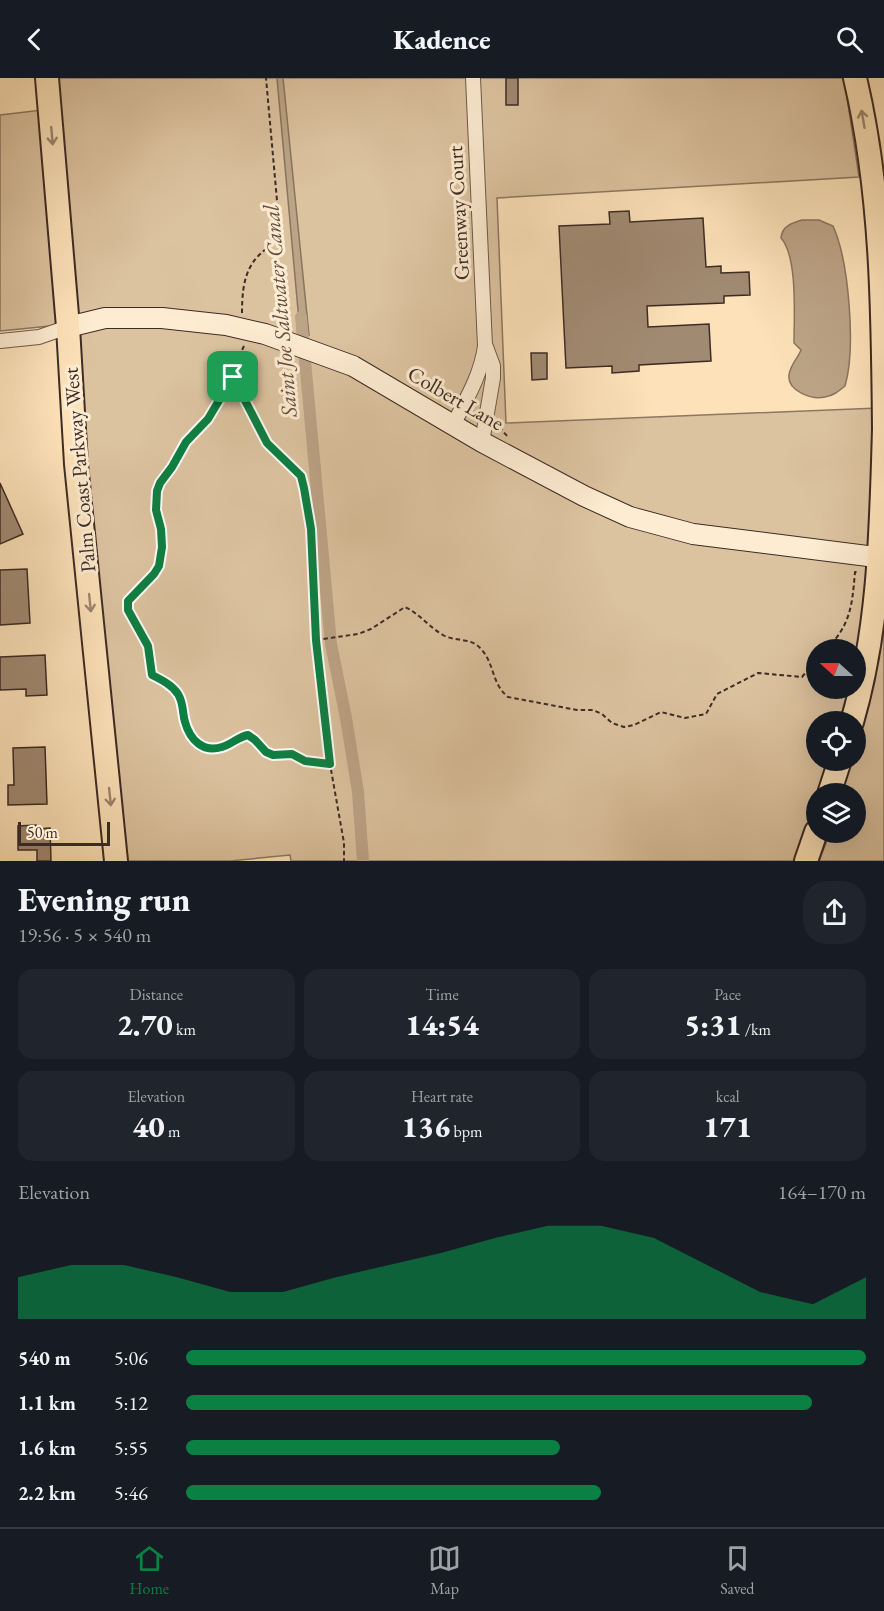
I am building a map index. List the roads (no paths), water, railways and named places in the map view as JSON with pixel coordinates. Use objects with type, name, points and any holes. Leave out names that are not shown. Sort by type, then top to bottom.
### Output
[{"type":"main road","name":"Palm Coast Parkway West","points":[[47,78],[68,327],[76,464],[116,861]]},
{"type":"main road","points":[[854,711],[881,563],[884,429],[883,319],[879,253],[873,188],[855,78]]},
{"type":"main road","points":[[806,861],[812,843]]},
{"type":"street","name":"Greenway Court","points":[[473,78],[485,345]]},
{"type":"street","name":"Colbert Lane","points":[[0,341],[39,337],[105,318],[196,321],[242,328],[348,363],[482,442],[584,496],[630,517],[693,534],[855,563],[881,563]]},
{"type":"street","points":[[453,424],[476,381],[482,365],[485,345]]},
{"type":"street","points":[[482,442],[493,378],[493,366],[485,345]]},
{"type":"waterway","name":"Saint Joe Saltwater Canal","points":[[301,317],[331,644],[358,792],[363,861]]}]
